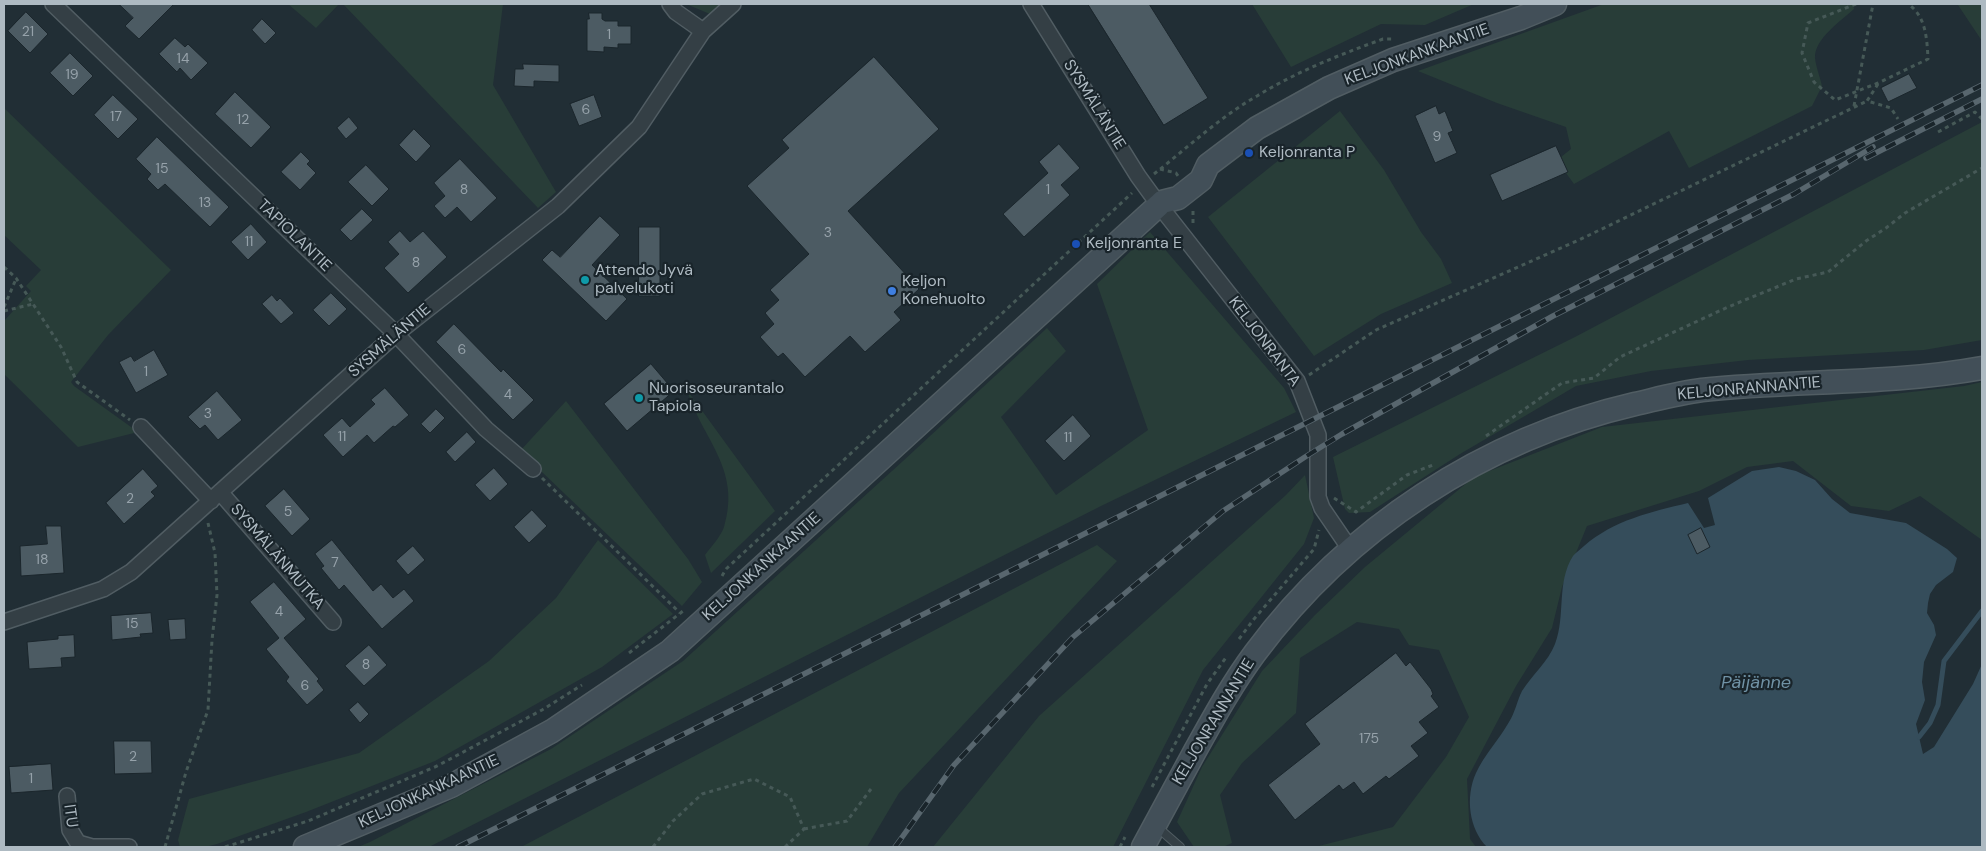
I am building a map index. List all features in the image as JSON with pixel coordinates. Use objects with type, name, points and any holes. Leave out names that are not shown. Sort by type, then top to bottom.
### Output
[{"type":"main road","name":"KELJONKANKAANTIE","points":[[305,847],[451,786],[552,731],[670,651],[1160,204],[1178,198],[1201,180],[1208,165],[1256,128],[1329,88],[1393,60],[1503,24],[1555,4]]},
{"type":"main road","name":"KELJONRANNANTIE","points":[[1143,847],[1228,692],[1254,655],[1308,590],[1350,549],[1410,503],[1465,469],[1530,437],[1588,416],[1700,390],[1907,379],[1982,368]]},
{"type":"street","name":"TAPIOLANTIE","points":[[53,4],[396,334],[486,428],[533,469]]},
{"type":"street","points":[[670,4],[676,12],[703,31]]},
{"type":"street","name":"SYSMÄLÄNTIE","points":[[4,622],[103,589],[131,572],[396,334],[558,206],[639,127],[703,31],[733,4]]},
{"type":"street","name":"SYSMÄLÄNTIE","points":[[1031,4],[1143,182],[1160,204]]},
{"type":"street","name":"KELJONRANTA","points":[[1160,204],[1298,381],[1318,435],[1318,497],[1322,508],[1350,549]]},
{"type":"street","name":"SYSMÄLÄNMUTKA","points":[[140,427],[211,501],[333,622]]},
{"type":"street","name":"ITU","points":[[67,796],[70,830],[78,842],[92,846],[129,847]]},
{"type":"lane","points":[[1154,825],[1180,847]]},
{"type":"path","points":[[1856,4],[1808,23],[1802,53],[1814,82],[1835,100],[1878,83],[1928,59],[1927,34],[1915,9],[1908,4]]},
{"type":"path","points":[[1854,107],[1873,4]]},
{"type":"path","points":[[719,582],[726,569],[1143,182],[1210,129],[1256,96],[1322,61],[1383,39],[1399,39]]},
{"type":"path","points":[[1298,381],[1376,330],[1579,240],[1867,101],[1878,83]]},
{"type":"path","points":[[1867,101],[1891,108],[1898,119]]},
{"type":"path","points":[[1938,132],[1975,112],[1982,119]]},
{"type":"path","points":[[1484,437],[1562,383],[1594,378],[1620,357],[1728,307],[1796,279],[1828,272],[1904,213],[1982,168]]},
{"type":"path","points":[[4,267],[16,278],[61,348],[77,382],[140,427]]},
{"type":"path","points":[[4,309],[16,278]]},
{"type":"path","points":[[4,309],[33,304]]},
{"type":"path","points":[[1330,494],[1356,512],[1407,475],[1440,463]]},
{"type":"path","points":[[533,469],[680,613]]},
{"type":"path","points":[[165,847],[186,772],[208,710],[217,595],[214,545],[211,530],[211,501]]},
{"type":"path","points":[[622,659],[687,608]]},
{"type":"path","points":[[225,847],[308,821],[437,766],[542,710],[590,680]]},
{"type":"path","points":[[653,847],[673,821],[702,794],[754,779],[790,798],[804,829]]},
{"type":"path","points":[[785,847],[804,829],[847,821],[871,789]]},
{"type":"green space","points":[[288,4],[339,4],[316,28]]},
{"type":"green space","points":[[343,4],[503,4],[493,85],[556,192],[538,208]]},
{"type":"green space","points":[[686,4],[721,4],[710,14]]},
{"type":"green space","points":[[1252,4],[1474,4],[1425,25],[1381,24],[1291,67]]},
{"type":"green space","points":[[1604,4],[1853,4],[1854,9],[1823,37],[1819,44],[1815,58],[1822,86],[1812,106],[1689,168],[1669,131],[1574,184],[1566,173],[1561,157],[1571,149],[1566,127],[1497,103],[1418,71]]},
{"type":"green space","points":[[1954,4],[1982,4],[1982,41],[1958,5]]},
{"type":"green space","points":[[4,108],[171,270],[108,335],[71,382],[138,432],[78,447],[4,374],[4,321],[31,291],[26,286],[41,270],[4,235]]},
{"type":"green space","points":[[1340,111],[1384,170],[1421,232],[1441,259],[1452,283],[1381,314],[1314,356],[1208,217]]},
{"type":"green space","points":[[1982,122],[1982,340],[1924,350],[1748,360],[1651,371],[1576,386],[1460,454],[1370,512],[1349,513],[1345,509],[1333,457],[1575,337]]},
{"type":"green space","points":[[1150,232],[1284,388],[1296,412],[1101,506],[429,847],[358,847],[551,749],[683,661],[1047,328],[1066,351],[1001,417],[1056,495],[1148,430],[1097,284]]},
{"type":"green space","points":[[1982,382],[1982,540],[1920,496],[1889,511],[1851,506],[1793,461],[1747,467],[1699,491],[1587,526],[1562,587],[1552,628],[1516,686],[1467,779],[1470,839],[1476,847],[1315,847],[1393,827],[1446,757],[1469,717],[1439,650],[1409,645],[1399,629],[1357,622],[1300,658],[1296,713],[1242,763],[1220,795],[1232,843],[1223,847],[1194,847],[1177,822],[1202,767],[1262,671],[1315,615],[1365,567],[1474,477],[1602,427],[1964,386]]},
{"type":"green space","points":[[687,390],[775,511],[711,573],[705,555],[723,530],[728,506],[728,488],[718,455]]},
{"type":"green space","points":[[566,401],[688,559],[702,582],[682,606],[520,451]]},
{"type":"green space","points":[[1305,475],[1314,518],[1304,544],[1203,670],[1113,847],[933,847],[1039,716],[1286,495]]},
{"type":"green space","points":[[598,540],[673,614],[602,667],[435,761],[306,812],[217,844],[205,847],[180,847],[178,840],[189,799],[359,753],[489,661],[556,598]]},
{"type":"green space","points":[[1097,545],[1117,561],[899,793],[867,847],[521,847]]},
{"type":"water","name":"Päijänne","points":[[1779,467],[1796,471],[1815,480],[1832,499],[1850,513],[1906,523],[1947,549],[1957,558],[1953,572],[1936,585],[1930,594],[1927,613],[1934,625],[1936,635],[1924,662],[1922,682],[1925,700],[1916,724],[1923,754],[1934,747],[1973,684],[1982,664],[1982,847],[1487,847],[1481,840],[1473,822],[1470,802],[1473,782],[1483,760],[1511,718],[1522,691],[1552,651],[1560,622],[1565,577],[1573,556],[1596,537],[1620,523],[1688,503],[1704,528],[1715,525],[1708,498],[1752,471]]},
{"type":"building","points":[[119,4],[174,4],[139,39],[125,26],[133,18]]},
{"type":"building","points":[[1088,4],[1149,4],[1208,98],[1164,125]]},
{"type":"building","points":[[26,12],[48,34],[30,53],[8,31]]},
{"type":"building","points":[[589,13],[602,13],[602,19],[605,21],[618,21],[618,26],[631,26],[631,44],[618,44],[618,48],[604,47],[604,52],[587,51],[587,19],[589,19]]},
{"type":"building","points":[[262,19],[276,33],[265,44],[252,30]]},
{"type":"building","points":[[175,38],[185,47],[188,44],[208,63],[191,80],[180,68],[177,72],[159,54]]},
{"type":"building","points":[[70,53],[93,76],[73,96],[50,73]]},
{"type":"building","points":[[874,57],[939,129],[848,211],[919,289],[894,312],[901,320],[865,352],[850,336],[805,377],[783,353],[778,357],[760,337],[774,324],[765,313],[779,300],[770,290],[809,254],[747,186],[789,148],[782,140]]},
{"type":"building","points":[[523,64],[559,65],[559,82],[534,81],[534,87],[514,86],[515,69],[523,69]]},
{"type":"building","points":[[1909,74],[1917,88],[1888,102],[1881,88]]},
{"type":"building","points":[[235,92],[271,127],[251,148],[215,114]]},
{"type":"building","points":[[113,95],[138,119],[118,139],[94,115]]},
{"type":"building","points":[[594,95],[602,117],[579,126],[570,104]]},
{"type":"building","points":[[1436,106],[1439,114],[1445,111],[1453,131],[1448,133],[1457,153],[1435,163],[1415,116]]},
{"type":"building","points":[[349,117],[358,128],[346,139],[337,128]]},
{"type":"building","points":[[414,129],[431,146],[416,162],[399,145]]},
{"type":"building","points":[[157,137],[229,207],[210,227],[165,184],[158,190],[147,179],[151,174],[136,159]]},
{"type":"building","points":[[1059,144],[1080,168],[1061,185],[1070,195],[1024,237],[1003,214],[1048,173],[1039,162]]},
{"type":"building","points":[[1556,146],[1568,172],[1502,201],[1490,175]]},
{"type":"building","points":[[301,152],[310,161],[307,164],[316,173],[300,190],[281,172]]},
{"type":"building","points":[[460,159],[497,198],[471,222],[457,207],[445,218],[434,206],[445,196],[434,183]]},
{"type":"building","points":[[366,165],[389,189],[372,206],[348,182]]},
{"type":"building","points":[[362,209],[373,220],[351,241],[340,230]]},
{"type":"building","name":"Attendo Jyvä palvelukoti","points":[[600,216],[620,235],[592,265],[627,299],[606,321],[542,260],[552,250],[560,257]]},
{"type":"building","points":[[251,224],[267,242],[248,260],[231,242]]},
{"type":"building","points":[[639,227],[660,227],[660,296],[639,296]]},
{"type":"building","points":[[400,231],[410,242],[423,231],[447,257],[408,293],[384,268],[399,254],[388,242]]},
{"type":"building","points":[[331,293],[347,309],[329,326],[313,310]]},
{"type":"building","points":[[272,295],[277,301],[280,298],[294,313],[281,324],[262,304]]},
{"type":"building","points":[[454,324],[501,372],[503,369],[534,400],[513,420],[436,342]]},
{"type":"building","points":[[154,350],[168,375],[136,393],[119,362],[131,356],[134,361]]},
{"type":"building","name":"Nuorisoseurantalo Tapiola","points":[[651,364],[674,391],[627,431],[604,404]]},
{"type":"building","points":[[385,388],[409,415],[374,443],[367,435],[343,457],[323,435],[342,418],[350,427],[375,404],[371,400]]},
{"type":"building","points":[[217,391],[242,420],[218,440],[205,425],[200,429],[188,417]]},
{"type":"building","points":[[436,409],[445,418],[430,433],[421,424]]},
{"type":"building","points":[[1073,415],[1091,436],[1064,461],[1045,441]]},
{"type":"building","points":[[467,432],[476,442],[455,462],[446,452]]},
{"type":"building","points":[[494,468],[508,484],[490,501],[475,485]]},
{"type":"building","points":[[143,469],[158,486],[151,492],[155,496],[124,524],[106,503]]},
{"type":"building","points":[[284,489],[310,519],[292,536],[265,506]]},
{"type":"building","points":[[532,510],[547,526],[529,543],[514,527]]},
{"type":"building","points":[[46,526],[61,526],[64,573],[21,576],[20,546],[47,544]]},
{"type":"building","points":[[1701,528],[1710,547],[1697,554],[1688,535]]},
{"type":"building","points":[[332,540],[373,591],[381,584],[393,598],[404,589],[414,601],[382,629],[344,585],[339,590],[321,568],[324,566],[315,554]]},
{"type":"building","points":[[413,546],[425,560],[408,575],[396,561]]},
{"type":"building","points":[[274,582],[306,619],[284,638],[319,679],[317,681],[324,690],[307,705],[286,681],[289,677],[266,649],[279,638],[250,602]]},
{"type":"building","points":[[151,613],[153,633],[140,634],[141,637],[112,640],[111,616]]},
{"type":"building","points":[[185,619],[186,639],[170,640],[168,620]]},
{"type":"building","points":[[74,635],[75,657],[61,658],[62,667],[29,669],[27,642],[58,639],[58,636]]},
{"type":"building","points":[[369,645],[387,665],[364,686],[345,666]]},
{"type":"building","points":[[1396,653],[1406,666],[1410,662],[1431,689],[1433,694],[1431,696],[1439,707],[1419,722],[1428,733],[1411,746],[1419,756],[1389,779],[1386,776],[1363,794],[1354,782],[1343,790],[1339,785],[1295,820],[1268,785],[1320,744],[1305,724]]},
{"type":"building","points":[[358,702],[369,714],[360,723],[349,710]]},
{"type":"building","points":[[114,741],[151,741],[152,773],[115,774]]},
{"type":"building","points":[[51,764],[53,790],[11,793],[9,767]]},
{"type":"waterway","points":[[1919,737],[1930,723],[1938,705],[1944,661],[1982,611]]},
{"type":"railway","points":[[458,847],[1982,85]]},
{"type":"railway","points":[[1866,158],[1982,99]]},
{"type":"railway","points":[[895,847],[954,765],[1073,637],[1223,511],[1342,434],[1553,316],[1794,194],[1873,147]]},
{"type":"place","name":"Keljonranta P","points":[[1249,153]]},
{"type":"place","name":"Keljonranta E","points":[[1076,244]]},
{"type":"place","name":"Attendo Jyvä palvelukoti","points":[[585,280]]},
{"type":"place","name":"Keljon Konehuolto","points":[[892,291]]},
{"type":"place","name":"Nuorisoseurantalo Tapiola","points":[[639,398]]}]
